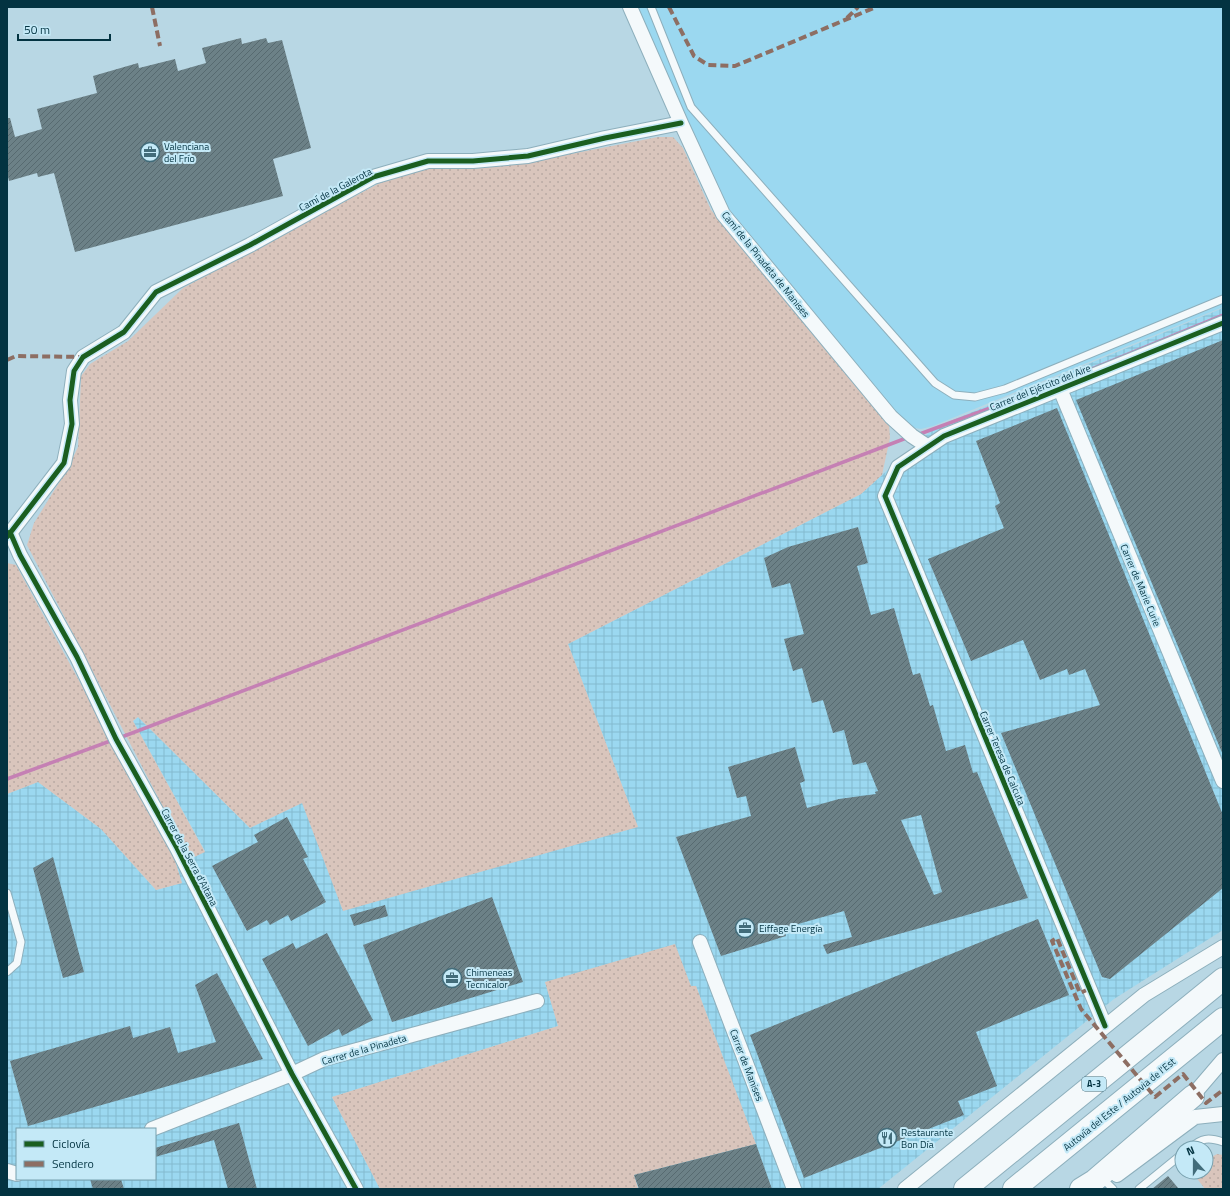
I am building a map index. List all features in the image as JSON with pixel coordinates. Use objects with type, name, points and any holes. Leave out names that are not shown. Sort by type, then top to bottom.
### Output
[{"type":"highway","name":"A-3","points":[[965,1189],[1223,979]]},
{"type":"highway","name":"Autovía del Este / Autovia de l'Est","points":[[1014,1189],[1223,1019]]},
{"type":"highway","points":[[1081,1189],[1094,1181],[1193,1096]]},
{"type":"street","name":"Camí de la Pinadeta de Manises","points":[[630,7],[723,214],[891,417],[912,436],[927,446]]},
{"type":"street","name":"Camí de la Galerota","points":[[9,535],[64,463],[72,424],[70,400],[74,371],[83,357],[124,332],[156,292],[250,245],[373,177],[428,161],[473,161],[528,156],[605,138],[681,123]]},
{"type":"street","name":"Carrer del Ejército del Aire","points":[[885,496],[898,467],[927,446],[944,436],[1223,323]]},
{"type":"street","name":"Carrer de Marie Curie","points":[[1060,389],[1223,781]]},
{"type":"street","name":"Carrer Teresa de Calcuta","points":[[885,496],[1105,1026]]},
{"type":"street","name":"Carrer de la Serra d'Aitana","points":[[9,535],[77,657],[116,738],[177,848],[292,1074],[356,1189]]},
{"type":"street","name":"Carrer de Manises","points":[[700,942],[794,1189]]},
{"type":"street","points":[[905,1189],[1144,995],[1223,948]]},
{"type":"street","name":"Carrer de la Pinadeta","points":[[155,1128],[292,1074],[324,1059],[537,1001]]},
{"type":"street","points":[[1146,1152],[1223,1060]]},
{"type":"street","points":[[1106,1187],[1146,1152],[1195,1117],[1223,1114]]},
{"type":"lane","points":[[651,7],[691,107],[935,383],[954,395],[975,397],[1005,389],[1223,299]]},
{"type":"lane","points":[[7,893],[21,942],[17,964],[7,972]]},
{"type":"lane","points":[[1204,1140],[1211,1138],[1223,1142]]},
{"type":"lane","points":[[1139,1189],[1174,1161]]},
{"type":"shaded area","points":[[636,7],[1223,7],[1223,307],[933,426],[921,429],[915,428],[902,419],[729,209]]},
{"type":"shaded area","points":[[658,137],[673,137],[683,148],[711,210],[889,423],[890,438],[882,475],[861,494],[568,644],[638,827],[343,911],[302,803],[250,828],[138,717],[133,721],[205,852],[190,859],[27,545],[34,523],[68,468],[78,447],[81,376],[90,364],[128,341],[183,288],[389,178],[431,167],[471,169],[519,164]]},
{"type":"shaded area","points":[[1223,308],[1223,930],[1114,999],[878,1189],[635,1189],[638,1188],[634,1175],[755,1144],[696,986],[545,982],[558,1026],[332,1097],[380,1189],[7,1189],[7,794],[38,782],[101,829],[156,890],[182,883],[172,851],[190,859],[205,851],[133,721],[138,717],[250,828],[302,803],[638,827],[568,644],[861,494],[934,428]]},
{"type":"shaded area","points":[[7,563],[16,565],[172,851],[182,883],[156,890],[101,829],[38,782],[7,794]]},
{"type":"shaded area","points":[[675,944],[691,986],[696,986],[756,1144],[634,1175],[638,1188],[635,1189],[380,1189],[332,1097],[558,1026],[545,982]]},
{"type":"shaded area","points":[[1217,1154],[1223,1155],[1223,1189],[1205,1189],[1198,1180],[1214,1180],[1214,1156]]},
{"type":"building","points":[[241,38],[242,44],[266,38],[268,43],[282,40],[311,148],[273,159],[283,196],[75,252],[54,173],[38,177],[37,173],[9,181],[7,172],[7,118],[10,118],[15,137],[42,129],[37,109],[97,93],[93,76],[138,63],[139,68],[175,59],[178,71],[206,63],[202,48]]},
{"type":"building","points":[[1223,340],[1223,755],[1076,400]]},
{"type":"building","points":[[1057,408],[1223,815],[1223,888],[1110,979],[1102,977],[1001,733],[1100,705],[1085,669],[1069,675],[1067,669],[1040,680],[1023,640],[971,661],[928,559],[1004,528],[995,506],[1000,503],[976,441]]},
{"type":"building","points":[[858,527],[868,563],[857,566],[871,615],[894,608],[913,675],[920,673],[930,706],[933,705],[946,751],[965,745],[973,773],[977,772],[1028,898],[827,954],[823,945],[852,937],[844,911],[784,928],[786,936],[721,956],[676,837],[751,816],[746,796],[737,798],[728,767],[795,747],[805,781],[800,783],[807,808],[839,799],[876,794],[875,792],[878,791],[866,762],[853,765],[844,730],[833,733],[823,700],[812,703],[802,668],[793,671],[784,639],[804,634],[790,583],[772,588],[764,558],[788,547]],"holes":[[[921,815],[942,892],[934,895],[901,820]]]},
{"type":"building","points":[[287,817],[308,857],[303,859],[326,902],[291,921],[288,915],[270,925],[267,920],[247,931],[212,866],[258,842],[254,835]]},
{"type":"building","points":[[53,857],[84,972],[63,978],[33,868]]},
{"type":"building","points":[[492,897],[523,982],[392,1022],[363,945]]},
{"type":"building","points":[[385,905],[388,916],[354,926],[350,915]]},
{"type":"building","points":[[1038,919],[1069,995],[976,1032],[997,1086],[958,1101],[964,1115],[804,1178],[750,1035]]},
{"type":"building","points":[[327,933],[373,1020],[342,1036],[339,1029],[308,1046],[262,959],[293,943],[296,949]]},
{"type":"building","points":[[217,973],[263,1059],[28,1126],[10,1061],[130,1026],[133,1038],[170,1027],[178,1053],[216,1042],[195,985]]},
{"type":"building","points":[[239,1123],[257,1189],[228,1189],[214,1140],[156,1157],[156,1148]]},
{"type":"building","points":[[756,1144],[772,1189],[639,1189],[634,1175]]},
{"type":"building","points":[[1168,1176],[1179,1189],[1152,1189]]},
{"type":"building","points":[[90,1180],[121,1180],[124,1189],[93,1189]]},
{"type":"waterway","points":[[917,435],[1055,384],[1223,315]]},
{"type":"waterway","points":[[119,738],[909,437]]},
{"type":"waterway","points":[[7,779],[113,740]]},
{"type":"marked path","points":[[152,7],[160,46]]},
{"type":"marked path","points":[[669,7],[694,56],[708,65],[735,66],[876,7]]},
{"type":"marked path","points":[[847,18],[858,7]]},
{"type":"marked path","points":[[7,360],[16,356],[83,357]]},
{"type":"marked path","points":[[1089,989],[1080,993],[1057,938],[1052,941],[1081,1009],[1155,1097],[1183,1074],[1206,1103],[1223,1090]]},
{"type":"cycle path","points":[[7,537],[64,463],[72,424],[70,400],[74,371],[83,357],[124,332],[156,292],[250,245],[373,177],[428,161],[473,161],[528,156],[605,138],[681,123]]},
{"type":"cycle path","points":[[1105,1026],[885,496],[898,467],[944,436],[1223,323]]},
{"type":"cycle path","points":[[10,532],[20,555],[77,657],[116,739],[177,848],[292,1074],[356,1189]]},
{"type":"place","name":"Valenciana del Frío","points":[[150,152]]},
{"type":"place","name":"Eiffage Energía","points":[[745,928]]},
{"type":"place","name":"Chimeneas Tecnicalor","points":[[452,978]]},
{"type":"place","name":"Restaurante Bon Día","points":[[887,1138]]}]
